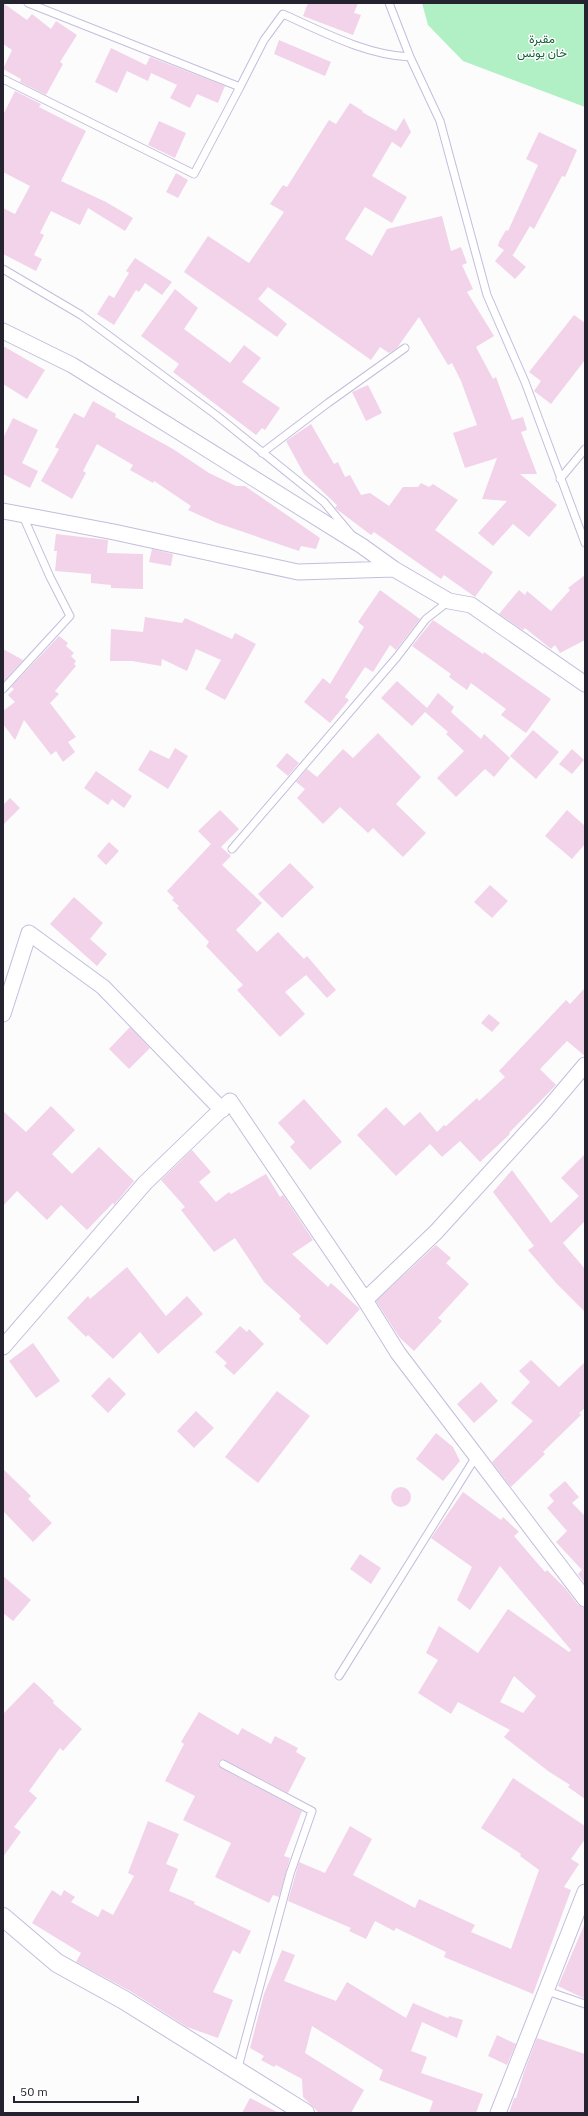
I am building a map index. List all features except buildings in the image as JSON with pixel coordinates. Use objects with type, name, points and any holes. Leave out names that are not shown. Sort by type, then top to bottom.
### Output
[{"type":"street","points":[[3,331],[72,365],[362,546],[394,569],[449,601],[471,605],[585,684]]},
{"type":"street","points":[[3,511],[114,532],[298,572],[394,569]]},
{"type":"street","points":[[3,1014],[29,933],[103,986],[222,1110]]},
{"type":"street","points":[[365,1300],[436,1232],[546,1111],[585,1065]]},
{"type":"street","points":[[3,1346],[144,1183],[230,1102],[365,1300],[398,1353],[585,1599]]},
{"type":"street","points":[[498,2113],[585,1892]]},
{"type":"street","points":[[3,1918],[57,1963],[124,2000],[305,2113]]},
{"type":"lane","points":[[28,3],[240,87]]},
{"type":"lane","points":[[389,3],[410,57],[440,122],[487,295],[524,382],[585,543]]},
{"type":"lane","points":[[3,79],[194,174],[264,40],[283,14],[333,37],[393,56],[410,57]]},
{"type":"lane","points":[[3,269],[81,314],[216,415],[324,502],[362,546]]},
{"type":"lane","points":[[262,453],[328,403],[405,348]]},
{"type":"lane","points":[[560,479],[585,449]]},
{"type":"lane","points":[[3,689],[70,616],[50,577],[23,516]]},
{"type":"lane","points":[[232,849],[397,657],[426,619],[449,601]]},
{"type":"lane","points":[[339,1676],[477,1455]]},
{"type":"lane","points":[[223,1764],[312,1810],[290,1874],[237,2071]]},
{"type":"lane","points":[[547,1991],[585,2004]]},
{"type":"green space","name":"مقبرة خان يونس","points":[[422,3],[585,3],[585,107],[463,61],[428,25]]}]
